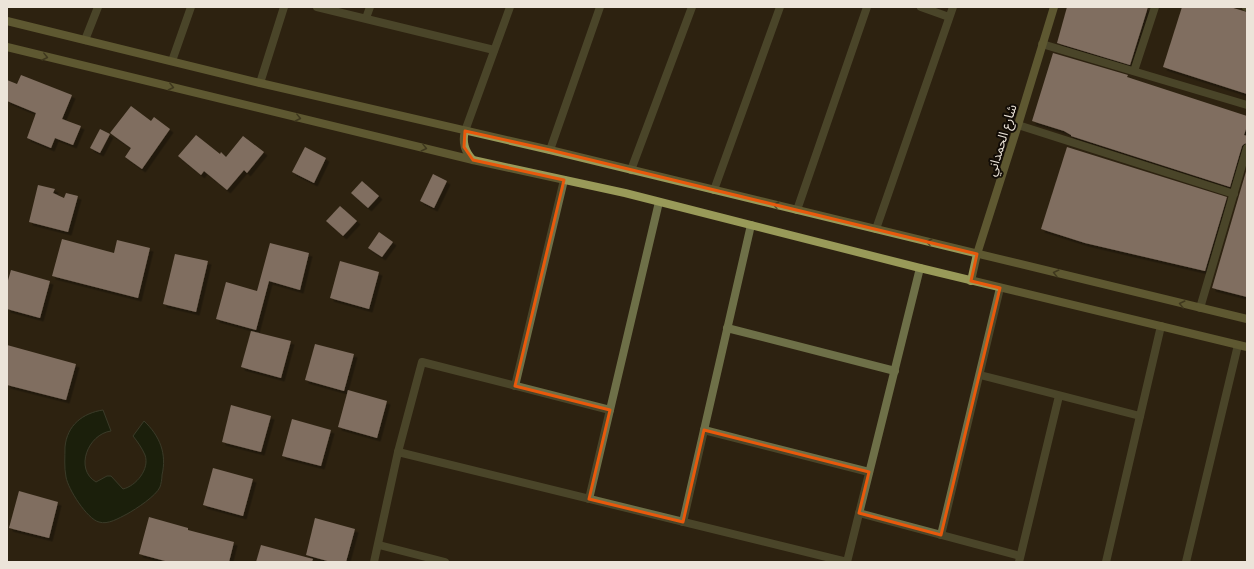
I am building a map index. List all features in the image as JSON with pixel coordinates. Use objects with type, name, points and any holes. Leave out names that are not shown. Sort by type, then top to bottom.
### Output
[{"type":"street","points":[[85,40],[98,7]]},
{"type":"street","points":[[172,61],[191,7]]},
{"type":"street","points":[[260,83],[284,7]]},
{"type":"street","points":[[317,7],[494,50]]},
{"type":"street","points":[[366,18],[370,7]]},
{"type":"street","points":[[473,160],[464,147],[465,131],[510,7]]},
{"type":"street","points":[[550,150],[600,7]]},
{"type":"street","points":[[631,170],[692,7]]},
{"type":"street","points":[[714,190],[780,7]]},
{"type":"street","points":[[797,210],[867,7]]},
{"type":"street","points":[[921,7],[949,17]]},
{"type":"street","points":[[876,229],[952,7]]},
{"type":"street","name":"شارع الحمداني","points":[[971,281],[977,254],[1054,7]]},
{"type":"street","points":[[1134,71],[1155,7]]},
{"type":"street","points":[[7,21],[260,83],[550,150],[1247,319]]},
{"type":"street","points":[[1042,44],[1247,105]]},
{"type":"street","points":[[7,47],[473,160],[659,202],[971,281],[1247,347]]},
{"type":"street","points":[[1018,125],[1234,194]]},
{"type":"street","points":[[1200,308],[1247,148]]},
{"type":"street","points":[[515,386],[564,180]]},
{"type":"street","points":[[589,499],[659,202]]},
{"type":"street","points":[[683,522],[751,225]]},
{"type":"street","points":[[398,452],[847,562],[920,268]]},
{"type":"street","points":[[941,535],[1000,288]]},
{"type":"street","points":[[1106,562],[1161,326]]},
{"type":"street","points":[[727,328],[894,371]]},
{"type":"street","points":[[1186,562],[1238,345]]},
{"type":"street","points":[[374,562],[379,545],[398,452],[422,362],[610,410]]},
{"type":"street","points":[[980,375],[1140,416]]},
{"type":"street","points":[[859,513],[941,535],[1019,559],[1059,396]]},
{"type":"street","points":[[704,430],[869,472]]},
{"type":"street","points":[[379,545],[445,562]]},
{"type":"highlighted area","points":[[465,131],[550,150],[977,254],[971,281],[1000,288],[941,535],[859,513],[869,472],[704,430],[683,522],[589,499],[610,410],[515,386],[564,180],[473,160],[464,147]]},
{"type":"shaded area","points":[[103,410],[111,431],[96,438],[90,445],[85,461],[89,476],[96,482],[107,476],[111,476],[123,489],[133,484],[141,476],[146,466],[145,455],[133,436],[144,421],[158,439],[164,460],[161,484],[158,491],[140,506],[127,514],[106,523],[94,520],[84,510],[70,489],[65,470],[65,447],[69,432],[77,421],[83,417]]},
{"type":"building","points":[[1067,7],[1148,7],[1130,65],[1057,43]]},
{"type":"building","points":[[1182,7],[1230,7],[1247,12],[1247,94],[1163,67]]},
{"type":"building","points":[[1053,53],[1128,75],[1127,77],[1247,116],[1247,126],[1244,135],[1247,136],[1247,143],[1242,146],[1230,187],[1071,136],[1064,131],[1032,121]]},
{"type":"building","points":[[21,75],[72,95],[62,119],[81,126],[73,145],[55,138],[51,148],[27,138],[36,113],[7,101],[7,80],[17,84]]},
{"type":"building","points":[[131,106],[151,121],[154,117],[170,129],[142,169],[125,157],[131,148],[110,133]]},
{"type":"building","points":[[100,129],[110,134],[100,153],[90,148]]},
{"type":"building","points":[[196,135],[226,157],[243,136],[264,152],[247,173],[244,170],[227,190],[204,171],[201,175],[178,156]]},
{"type":"building","points":[[305,147],[326,158],[314,183],[292,172]]},
{"type":"building","points":[[1067,147],[1227,197],[1205,271],[1085,243],[1041,229]]},
{"type":"building","points":[[1247,168],[1247,297],[1212,288]]},
{"type":"building","points":[[433,174],[447,181],[434,208],[420,201]]},
{"type":"building","points":[[362,181],[379,196],[368,208],[351,193]]},
{"type":"building","points":[[38,185],[55,189],[53,193],[64,198],[66,193],[78,196],[68,232],[29,222]]},
{"type":"building","points":[[340,206],[357,221],[343,236],[326,221]]},
{"type":"building","points":[[379,232],[393,242],[382,257],[368,248]]},
{"type":"building","points":[[62,239],[114,253],[117,240],[150,248],[138,298],[52,276]]},
{"type":"building","points":[[270,243],[309,253],[300,290],[269,281],[256,330],[216,319],[226,282],[257,291]]},
{"type":"building","points":[[175,254],[208,261],[196,312],[163,304]]},
{"type":"building","points":[[340,261],[379,272],[369,309],[330,298]]},
{"type":"building","points":[[11,270],[50,281],[40,318],[7,309],[7,284]]},
{"type":"building","points":[[251,331],[291,341],[281,378],[241,367]]},
{"type":"building","points":[[315,344],[354,354],[344,391],[305,380]]},
{"type":"building","points":[[7,345],[76,364],[66,400],[7,385]]},
{"type":"building","points":[[348,390],[387,401],[377,438],[338,427]]},
{"type":"building","points":[[231,405],[271,416],[261,452],[222,442]]},
{"type":"building","points":[[292,419],[331,430],[321,466],[282,456]]},
{"type":"building","points":[[213,468],[253,479],[243,516],[203,505]]},
{"type":"building","points":[[19,491],[58,502],[49,538],[9,528]]},
{"type":"building","points":[[149,517],[188,528],[188,530],[234,542],[229,562],[169,562],[139,554]]},
{"type":"building","points":[[315,518],[355,529],[346,562],[331,562],[306,555]]},
{"type":"building","points":[[261,545],[313,559],[312,562],[256,562]]}]
